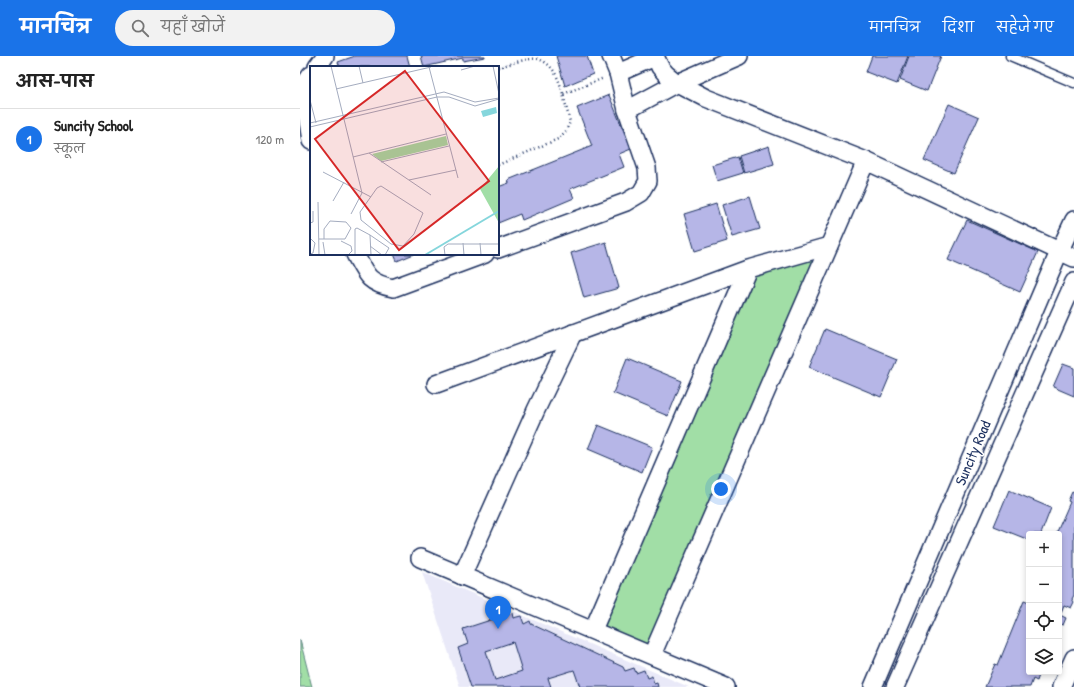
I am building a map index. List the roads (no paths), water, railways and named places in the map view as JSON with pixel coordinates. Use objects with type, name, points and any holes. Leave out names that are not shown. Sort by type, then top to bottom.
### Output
[{"type":"street","points":[[318,66],[325,56]]},
{"type":"street","points":[[499,249],[626,202],[641,193],[648,181],[648,168],[627,110],[618,73],[612,56]]},
{"type":"street","points":[[627,110],[677,83],[739,56]]},
{"type":"street","points":[[618,73],[655,57],[660,67],[677,83],[706,98],[866,161],[1066,255]]},
{"type":"street","points":[[310,76],[303,87],[310,135]]},
{"type":"street","points":[[652,655],[866,161]]},
{"type":"street","name":"Suncity Road","points":[[872,687],[1066,255],[1074,220]]},
{"type":"street","points":[[436,384],[748,269],[829,246]]},
{"type":"street","points":[[356,255],[364,272],[371,280],[379,285],[393,288],[482,255]]},
{"type":"street","points":[[593,630],[748,269]]},
{"type":"street","points":[[895,687],[1074,282]]},
{"type":"street","points":[[462,576],[536,410],[573,333]]},
{"type":"street","points":[[420,558],[726,687]]},
{"type":"street","points":[[1061,687],[1074,658]]},
{"type":"lane","points":[[1010,56],[1074,83]]},
{"type":"place","name":"Suncity School","points":[[498,629]]}]
